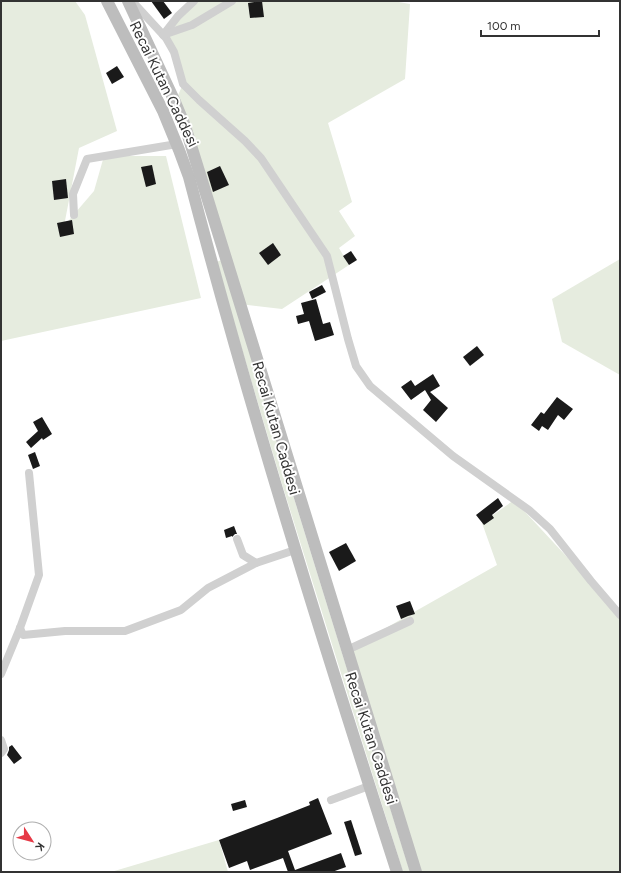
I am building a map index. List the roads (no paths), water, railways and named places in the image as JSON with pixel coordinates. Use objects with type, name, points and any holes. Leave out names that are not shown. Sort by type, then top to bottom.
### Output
[{"type":"main road","name":"Recai Kutan Caddesi","points":[[107,1],[153,90],[177,144],[189,177],[295,550],[397,872]]},
{"type":"main road","name":"Recai Kutan Caddesi","points":[[128,1],[185,126],[416,872]]},
{"type":"street","points":[[132,1],[166,38],[174,52],[183,84],[246,141],[261,158],[327,256],[356,366],[370,386],[453,456],[529,510],[550,529],[590,581],[620,615]]},
{"type":"street","points":[[163,35],[178,16],[194,1]]},
{"type":"street","points":[[163,35],[192,25],[232,1]]},
{"type":"street","points":[[74,215],[73,194],[87,159],[177,144]]},
{"type":"street","points":[[1,674],[20,628],[39,575],[29,473]]},
{"type":"street","points":[[237,539],[243,556],[256,563]]},
{"type":"street","points":[[20,628],[23,635],[65,631],[125,631],[181,610],[208,588],[256,563],[295,550]]},
{"type":"street","points":[[347,650],[410,621]]},
{"type":"street","points":[[1,740],[4,749],[1,753]]},
{"type":"street","points":[[331,800],[369,786]]}]
